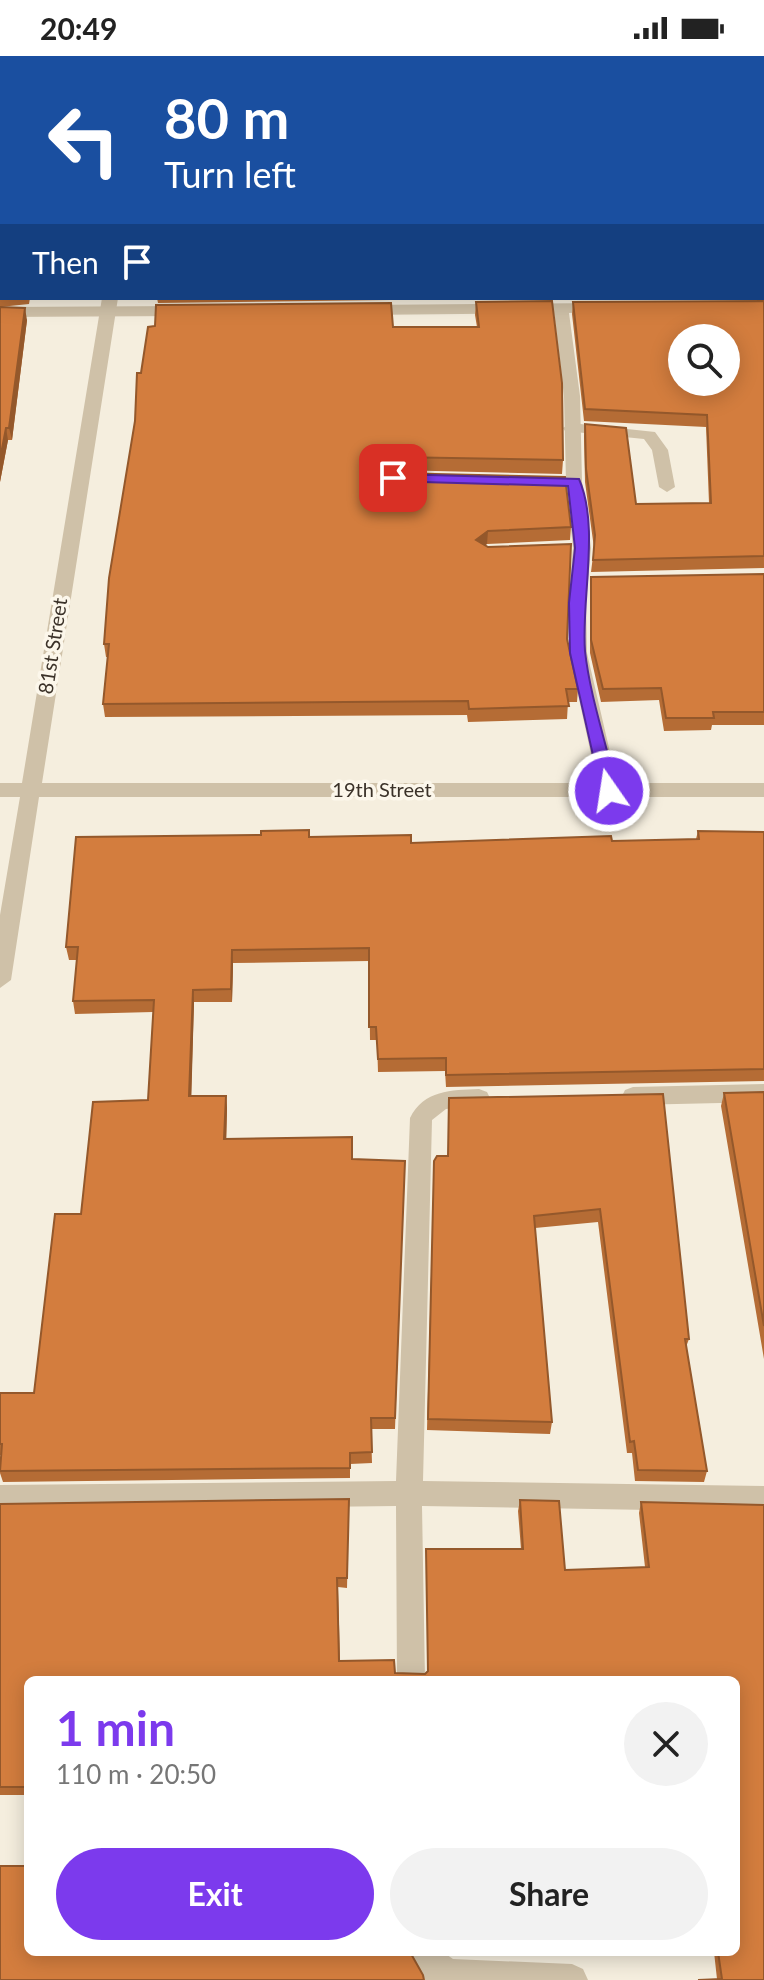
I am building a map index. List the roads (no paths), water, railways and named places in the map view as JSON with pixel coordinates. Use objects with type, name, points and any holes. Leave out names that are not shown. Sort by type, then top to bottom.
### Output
[{"type":"street","points":[[0,312],[109,305],[202,311]]},
{"type":"street","name":"81st Street","points":[[0,980],[109,305]]},
{"type":"street","points":[[342,310],[624,307]]},
{"type":"street","points":[[561,308],[572,396],[567,481],[574,549],[588,581],[577,603],[578,653],[609,791]]},
{"type":"street","points":[[571,428],[649,435],[660,450],[667,487]]},
{"type":"street","name":"19th Street","points":[[0,790],[764,790]]},
{"type":"street","points":[[605,1096],[764,1093]]},
{"type":"street","points":[[411,1676],[409,1493],[421,1118],[428,1106],[447,1099],[494,1098]]},
{"type":"street","points":[[0,1498],[409,1493],[764,1499]]},
{"type":"street","points":[[427,1956],[437,1971],[453,1975],[572,1980]]}]
